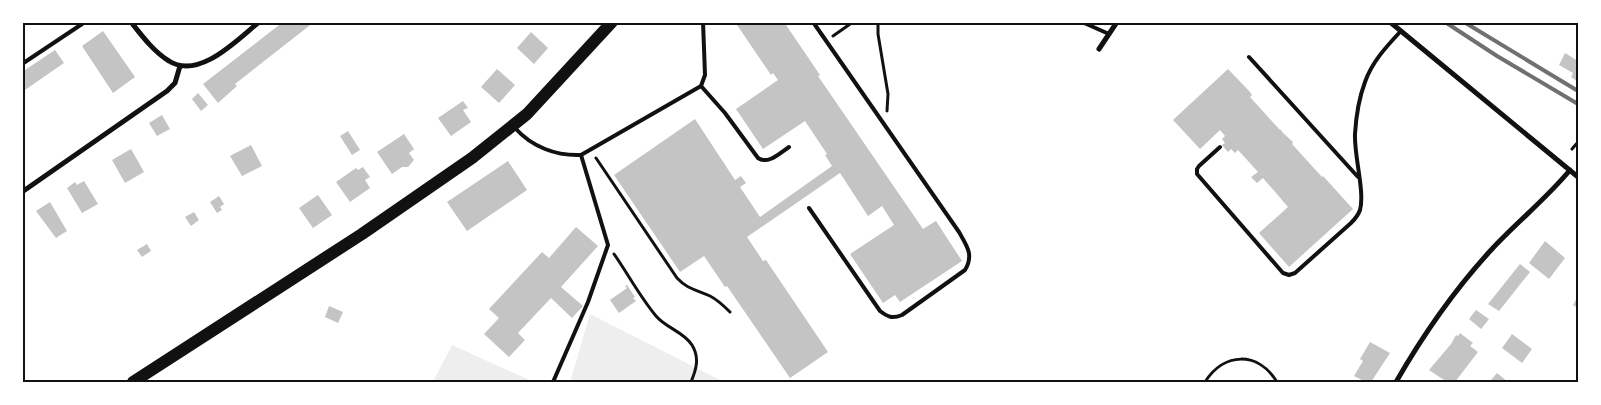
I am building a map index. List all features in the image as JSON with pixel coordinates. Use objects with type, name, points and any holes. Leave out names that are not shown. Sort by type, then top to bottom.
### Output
[{"type":"main road","points":[[133,382],[362,234],[472,158],[513,126],[548,93],[612,22]]},
{"type":"street","points":[[131,22],[163,57],[180,66],[193,66],[209,60],[260,22]]},
{"type":"street","points":[[1099,49],[1117,22]]},
{"type":"street","points":[[1390,22],[1578,177]]},
{"type":"street","points":[[22,192],[167,91],[175,83],[180,66]]},
{"type":"street","points":[[1396,382],[1463,282],[1494,247],[1546,198],[1570,170]]},
{"type":"lane","points":[[22,64],[85,22]]},
{"type":"lane","points":[[513,126],[532,144],[541,148],[570,156],[581,155],[591,151],[701,86],[705,75],[703,22]]},
{"type":"lane","points":[[809,208],[880,311],[887,317],[894,318],[902,315],[965,270],[969,263],[969,254],[965,244],[813,22]]},
{"type":"lane","points":[[1082,22],[1109,34]]},
{"type":"lane","points":[[1220,147],[1199,166],[1197,174],[1283,272],[1289,276],[1295,273],[1357,216],[1361,200],[1355,156],[1355,135],[1365,81],[1379,56],[1400,32]]},
{"type":"lane","points":[[1249,57],[1358,177]]},
{"type":"lane","points":[[701,86],[725,113],[758,158],[768,161],[789,148]]},
{"type":"lane","points":[[553,382],[588,302],[608,245],[581,155]]},
{"type":"path","points":[[825,40],[853,22]]},
{"type":"path","points":[[878,22],[878,34],[888,94],[885,127]]},
{"type":"path","points":[[1572,149],[1578,142]]},
{"type":"path","points":[[591,151],[677,278],[685,286],[710,296],[730,312]]},
{"type":"path","points":[[608,245],[657,318],[680,333],[692,346],[696,355],[697,368],[691,382]]},
{"type":"path","points":[[1205,382],[1215,368],[1222,364],[1242,359],[1250,360],[1264,367],[1277,382]]},
{"type":"shaded area","points":[[590,314],[724,382],[570,382]]},
{"type":"shaded area","points":[[452,345],[534,382],[433,382]]},
{"type":"building","points":[[283,22],[314,22],[235,84],[237,86],[218,103],[203,84]]},
{"type":"building","points":[[735,22],[784,22],[820,75],[818,76],[923,229],[936,221],[962,261],[900,302],[895,295],[883,303],[850,254],[894,225],[882,206],[868,216],[840,173],[747,237],[763,261],[766,260],[828,352],[790,378],[727,286],[725,287],[704,256],[680,272],[614,175],[695,119],[735,180],[741,176],[746,183],[740,187],[760,217],[832,166],[825,155],[827,154],[805,121],[763,149],[736,109],[778,80],[773,73],[771,75]]},
{"type":"building","points":[[103,31],[135,77],[113,93],[82,46]]},
{"type":"building","points":[[531,32],[548,48],[534,64],[517,48]]},
{"type":"building","points":[[55,50],[64,63],[22,92],[22,72]]},
{"type":"building","points":[[1565,53],[1578,61],[1578,82],[1571,77],[1573,73],[1559,65]]},
{"type":"building","points":[[497,69],[515,85],[499,103],[481,87]]},
{"type":"building","points":[[1228,69],[1250,92],[1252,95],[1250,97],[1353,209],[1289,267],[1259,233],[1288,207],[1263,178],[1257,183],[1251,177],[1258,172],[1238,150],[1235,153],[1231,149],[1228,152],[1222,145],[1225,143],[1222,139],[1225,136],[1220,130],[1200,149],[1173,120]]},
{"type":"building","points":[[198,93],[208,105],[201,111],[192,99]]},
{"type":"building","points":[[463,101],[468,108],[463,110],[471,122],[451,136],[438,118]]},
{"type":"building","points":[[162,115],[170,129],[157,136],[149,123]]},
{"type":"building","points":[[348,131],[360,150],[352,155],[340,136]]},
{"type":"building","points":[[404,134],[414,149],[409,153],[414,160],[408,167],[402,167],[392,174],[377,152]]},
{"type":"building","points":[[251,145],[262,166],[242,176],[230,156]]},
{"type":"building","points":[[131,149],[144,172],[125,183],[112,160]]},
{"type":"building","points":[[508,161],[527,190],[467,231],[447,202]]},
{"type":"building","points":[[363,167],[370,177],[365,180],[370,188],[350,202],[336,182],[356,168],[358,170]]},
{"type":"building","points":[[84,181],[98,204],[82,213],[67,188],[75,182],[77,185]]},
{"type":"building","points":[[318,195],[332,215],[313,228],[299,208]]},
{"type":"building","points":[[219,196],[224,204],[220,207],[222,210],[217,213],[210,202]]},
{"type":"building","points":[[50,202],[67,231],[56,238],[36,211]]},
{"type":"building","points":[[194,212],[199,220],[191,226],[185,217]]},
{"type":"building","points":[[576,227],[598,246],[561,287],[583,306],[572,318],[551,298],[518,333],[525,340],[509,357],[484,334],[499,318],[489,309],[542,252],[549,258]]},
{"type":"building","points":[[1545,241],[1565,258],[1549,279],[1529,263]]},
{"type":"building","points":[[147,244],[151,251],[142,257],[137,250]]},
{"type":"building","points":[[1520,264],[1530,272],[1499,311],[1488,304]]},
{"type":"building","points":[[627,285],[636,301],[619,313],[610,300],[627,288],[625,286]]},
{"type":"building","points":[[1578,296],[1578,308],[1573,305]]},
{"type":"building","points":[[329,306],[343,312],[338,323],[325,317]]},
{"type":"building","points":[[1476,310],[1489,319],[1481,329],[1469,319]]},
{"type":"building","points":[[1460,333],[1473,343],[1470,346],[1478,352],[1455,382],[1447,382],[1429,370],[1451,344],[1456,335],[1458,336]]},
{"type":"building","points":[[1512,334],[1532,349],[1522,363],[1502,348]]},
{"type":"building","points":[[1370,342],[1390,353],[1371,382],[1366,382],[1354,376],[1363,361],[1360,359]]},
{"type":"building","points":[[1497,373],[1508,382],[1494,382],[1491,380]]},
{"type":"railway","points":[[1445,22],[1497,56],[1578,104]]},
{"type":"railway","points":[[1464,22],[1578,91]]}]
